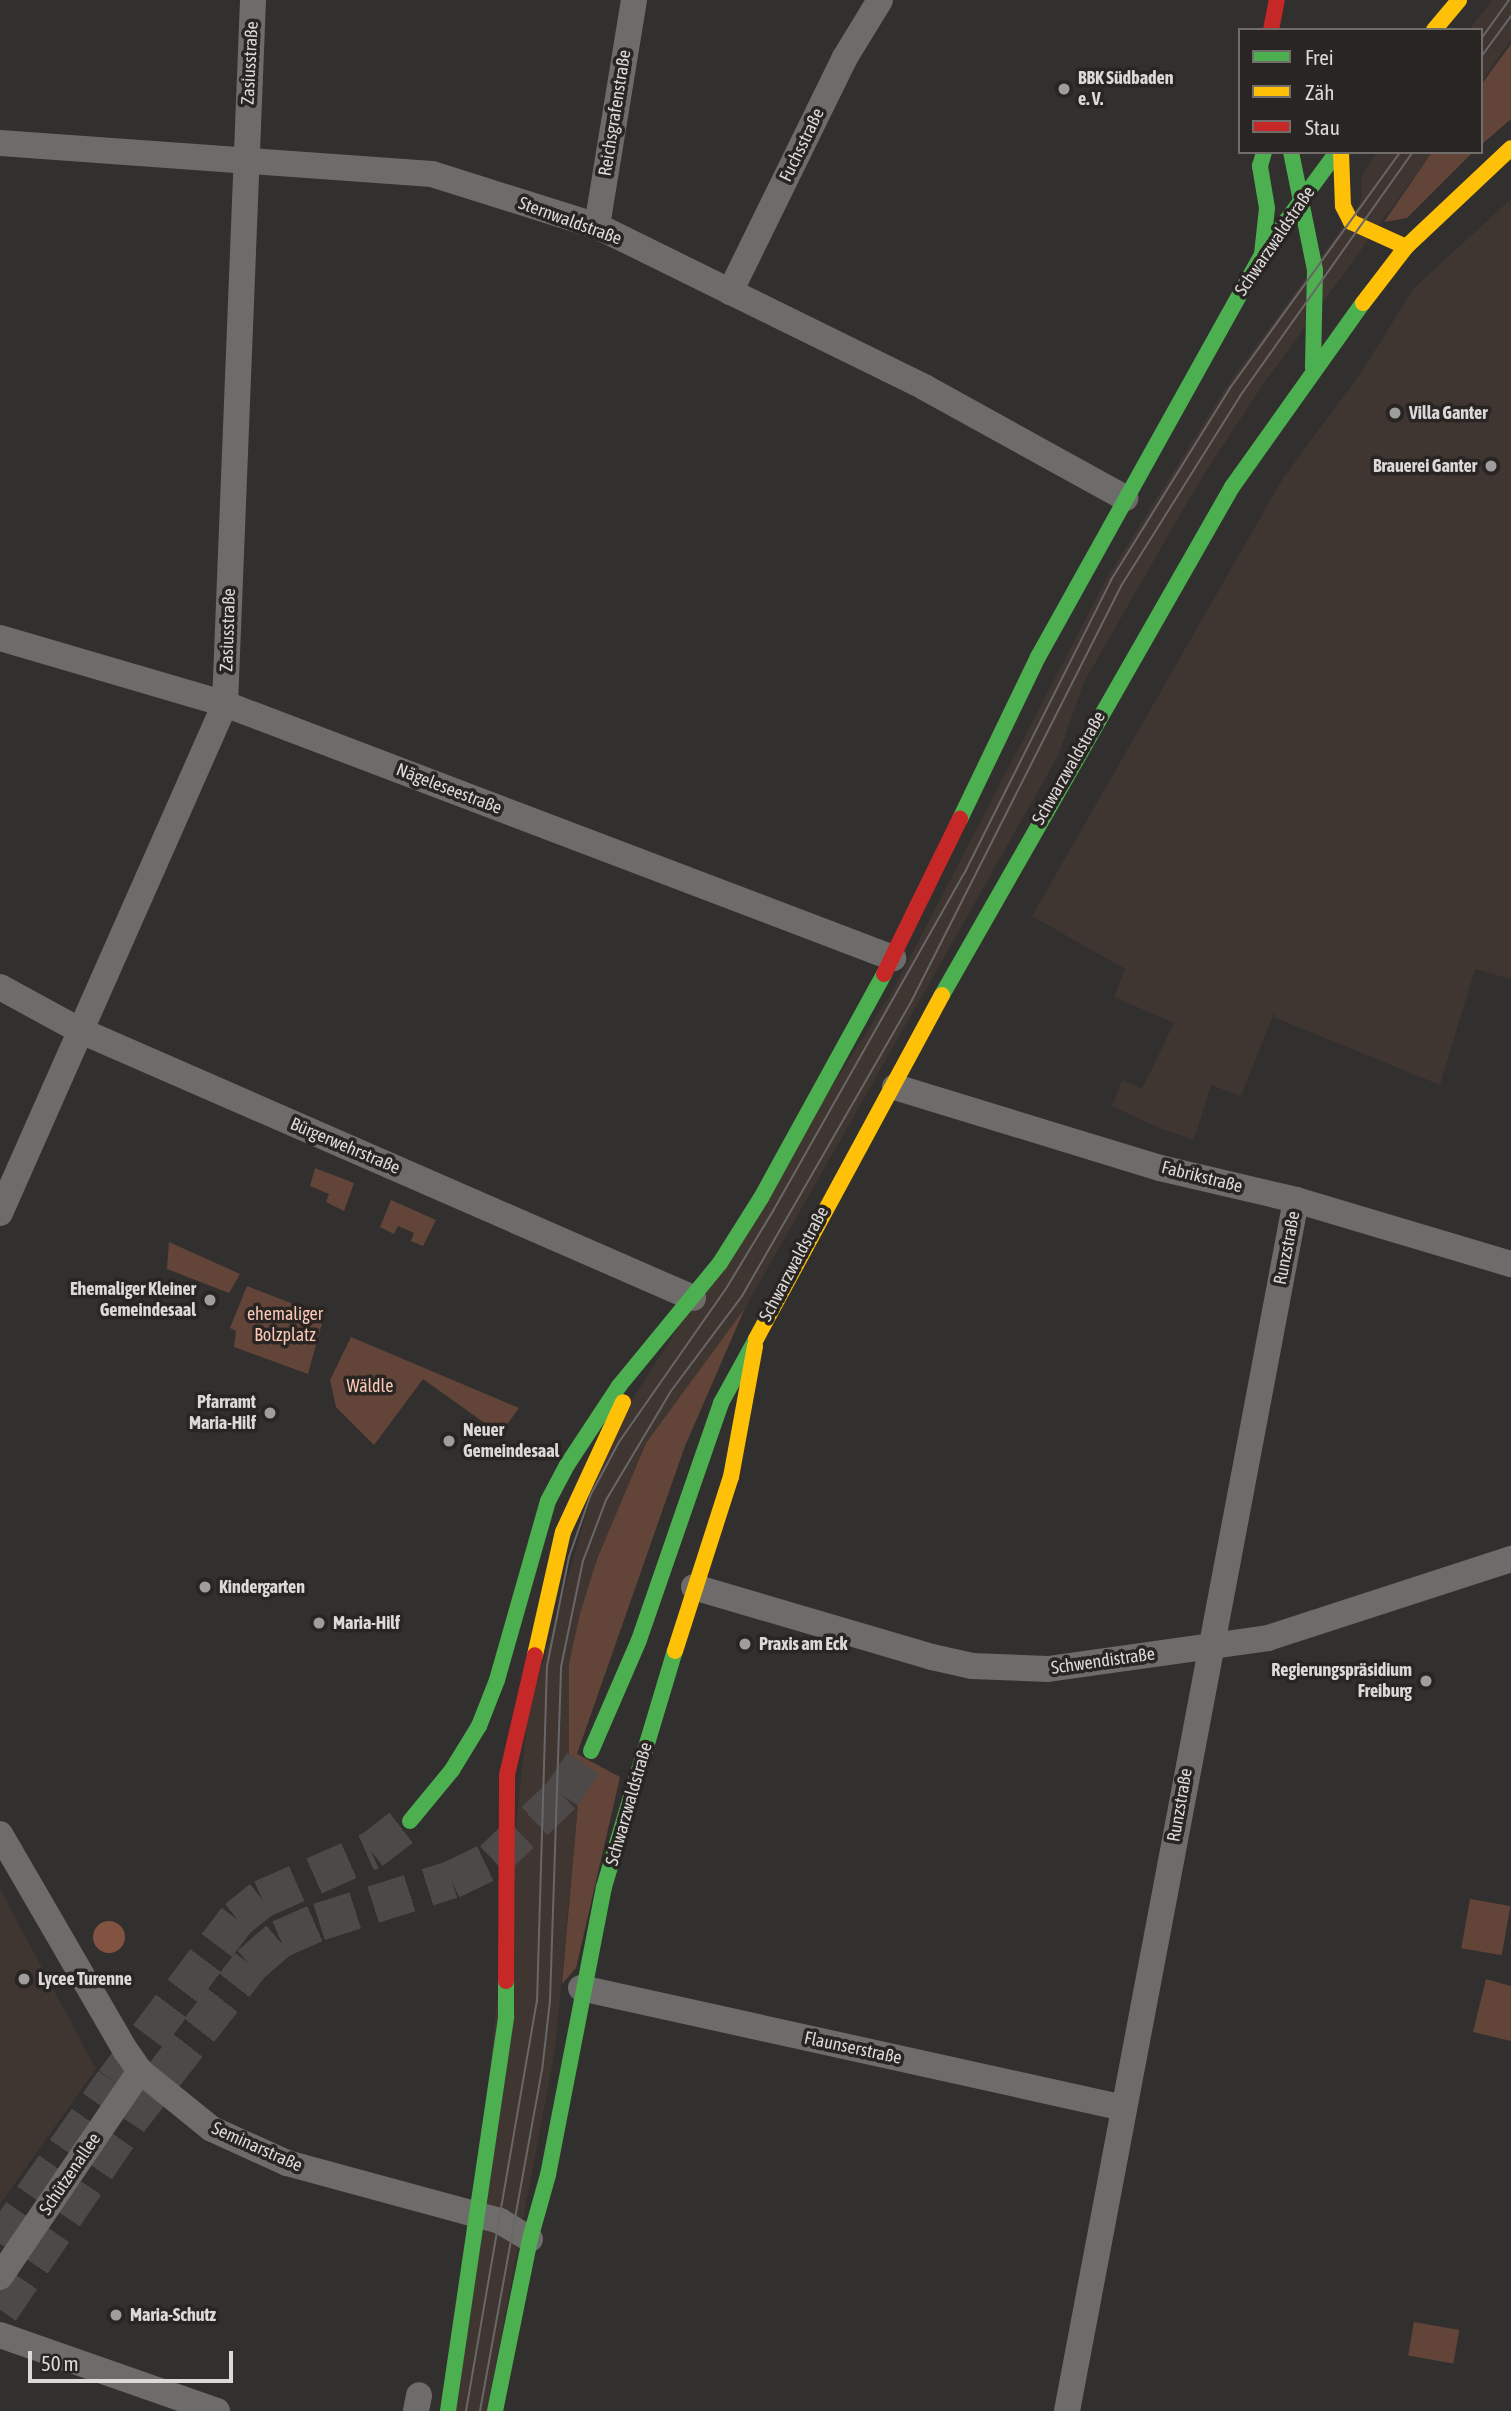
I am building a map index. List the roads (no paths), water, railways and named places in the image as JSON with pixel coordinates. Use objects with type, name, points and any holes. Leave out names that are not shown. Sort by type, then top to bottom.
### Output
[{"type":"main road","points":[[1271,28],[1277,0]]},
{"type":"main road","points":[[1436,28],[1459,0]]},
{"type":"main road","name":"Schwarzwaldstraße","points":[[495,2411],[530,2239],[548,2175],[581,1989],[628,1797],[731,1476],[756,1339],[802,1248],[895,1087],[1002,885],[1232,487],[1313,368],[1406,247],[1511,148]]},
{"type":"main road","points":[[1263,154],[1260,166],[1267,208],[1262,254],[1291,254],[1315,270]]},
{"type":"main road","points":[[1291,154],[1315,270],[1313,368]]},
{"type":"main road","name":"Schwarzwaldstraße","points":[[410,1821],[452,1770],[479,1726],[497,1680],[548,1501],[567,1465],[642,1355],[693,1298],[761,1198],[893,958],[1038,657],[1125,498],[1262,254],[1337,154]]},
{"type":"main road","points":[[1339,154],[1343,206],[1351,222],[1406,247]]},
{"type":"main road","points":[[591,1751],[634,1653],[721,1403],[756,1339]]},
{"type":"main road","name":"Schwarzwaldstraße","points":[[448,2411],[506,2016],[507,1775],[563,1532],[642,1355]]},
{"type":"street","name":"Zasiusstraße","points":[[0,1213],[225,704],[253,0]]},
{"type":"street","name":"Reichsgrafenstraße","points":[[597,226],[634,0]]},
{"type":"street","name":"Fuchsstraße","points":[[730,292],[844,59],[880,0]]},
{"type":"street","name":"Sternwaldstraße","points":[[0,143],[245,158],[432,174],[597,226],[924,387],[1125,498]]},
{"type":"street","name":"Nägeleseestraße","points":[[0,638],[225,704],[893,958]]},
{"type":"street","name":"Bürgerwehrstraße","points":[[0,987],[79,1030],[693,1298]]},
{"type":"street","name":"Fabrikstraße","points":[[895,1087],[1160,1168],[1296,1200],[1511,1264]]},
{"type":"street","name":"Runzstraße","points":[[1067,2411],[1296,1200]]},
{"type":"street","name":"Schwendistraße","points":[[694,1587],[859,1638],[972,1666],[1048,1669],[1268,1638],[1511,1559]]},
{"type":"street","name":"Seminarstraße","points":[[0,1834],[8,1862],[140,2071],[212,2129],[287,2163],[500,2221],[530,2239]]},
{"type":"street","name":"Flaunserstraße","points":[[581,1989],[1124,2108]]},
{"type":"street","name":"Schützenallee","points":[[0,2277],[140,2071]]},
{"type":"street","points":[[0,2335],[175,2403],[218,2411]]},
{"type":"tunnel","points":[[0,2310],[129,2120],[250,1965],[280,1939],[319,1922],[451,1880],[493,1860],[562,1795],[591,1751]]},
{"type":"tunnel","points":[[0,2244],[114,2082],[237,1919],[262,1899],[371,1851],[410,1821]]},
{"type":"tram line","points":[[1483,36],[1509,0]]},
{"type":"tram line","points":[[1483,54],[1511,16]]},
{"type":"tram line","points":[[466,2411],[537,2002],[547,1666],[569,1557],[591,1494],[619,1442],[727,1287],[773,1211],[964,874],[1111,580],[1230,388],[1399,154]]},
{"type":"tram line","points":[[480,2411],[542,2071],[550,2001],[561,1667],[583,1561],[606,1500],[671,1391],[742,1296],[911,1002],[1121,586],[1240,396],[1412,154]]},
{"type":"place","name":"BBK Südbaden e. V.","points":[[1064,89]]},
{"type":"place","name":"Villa Ganter","points":[[1395,413]]},
{"type":"place","name":"Brauerei Ganter","points":[[1491,466]]},
{"type":"place","name":"Ehemaliger Kleiner Gemeindesaal","points":[[210,1300]]},
{"type":"place","name":"Pfarramt Maria-Hilf","points":[[270,1413]]},
{"type":"place","name":"Neuer Gemeindesaal","points":[[449,1441]]},
{"type":"place","name":"Kindergarten","points":[[205,1587]]},
{"type":"place","name":"Maria-Hilf","points":[[319,1623]]},
{"type":"place","name":"Praxis am Eck","points":[[745,1644]]},
{"type":"place","name":"Regierungspräsidium Freiburg","points":[[1426,1681]]},
{"type":"place","name":"Lycee Turenne","points":[[24,1979]]},
{"type":"place","name":"Maria-Schutz","points":[[116,2315]]},
{"type":"park label","name":"ehemaliger Bolzplatz","points":[[285,1325]]},
{"type":"park label","name":"Wäldle","points":[[370,1386]]}]
